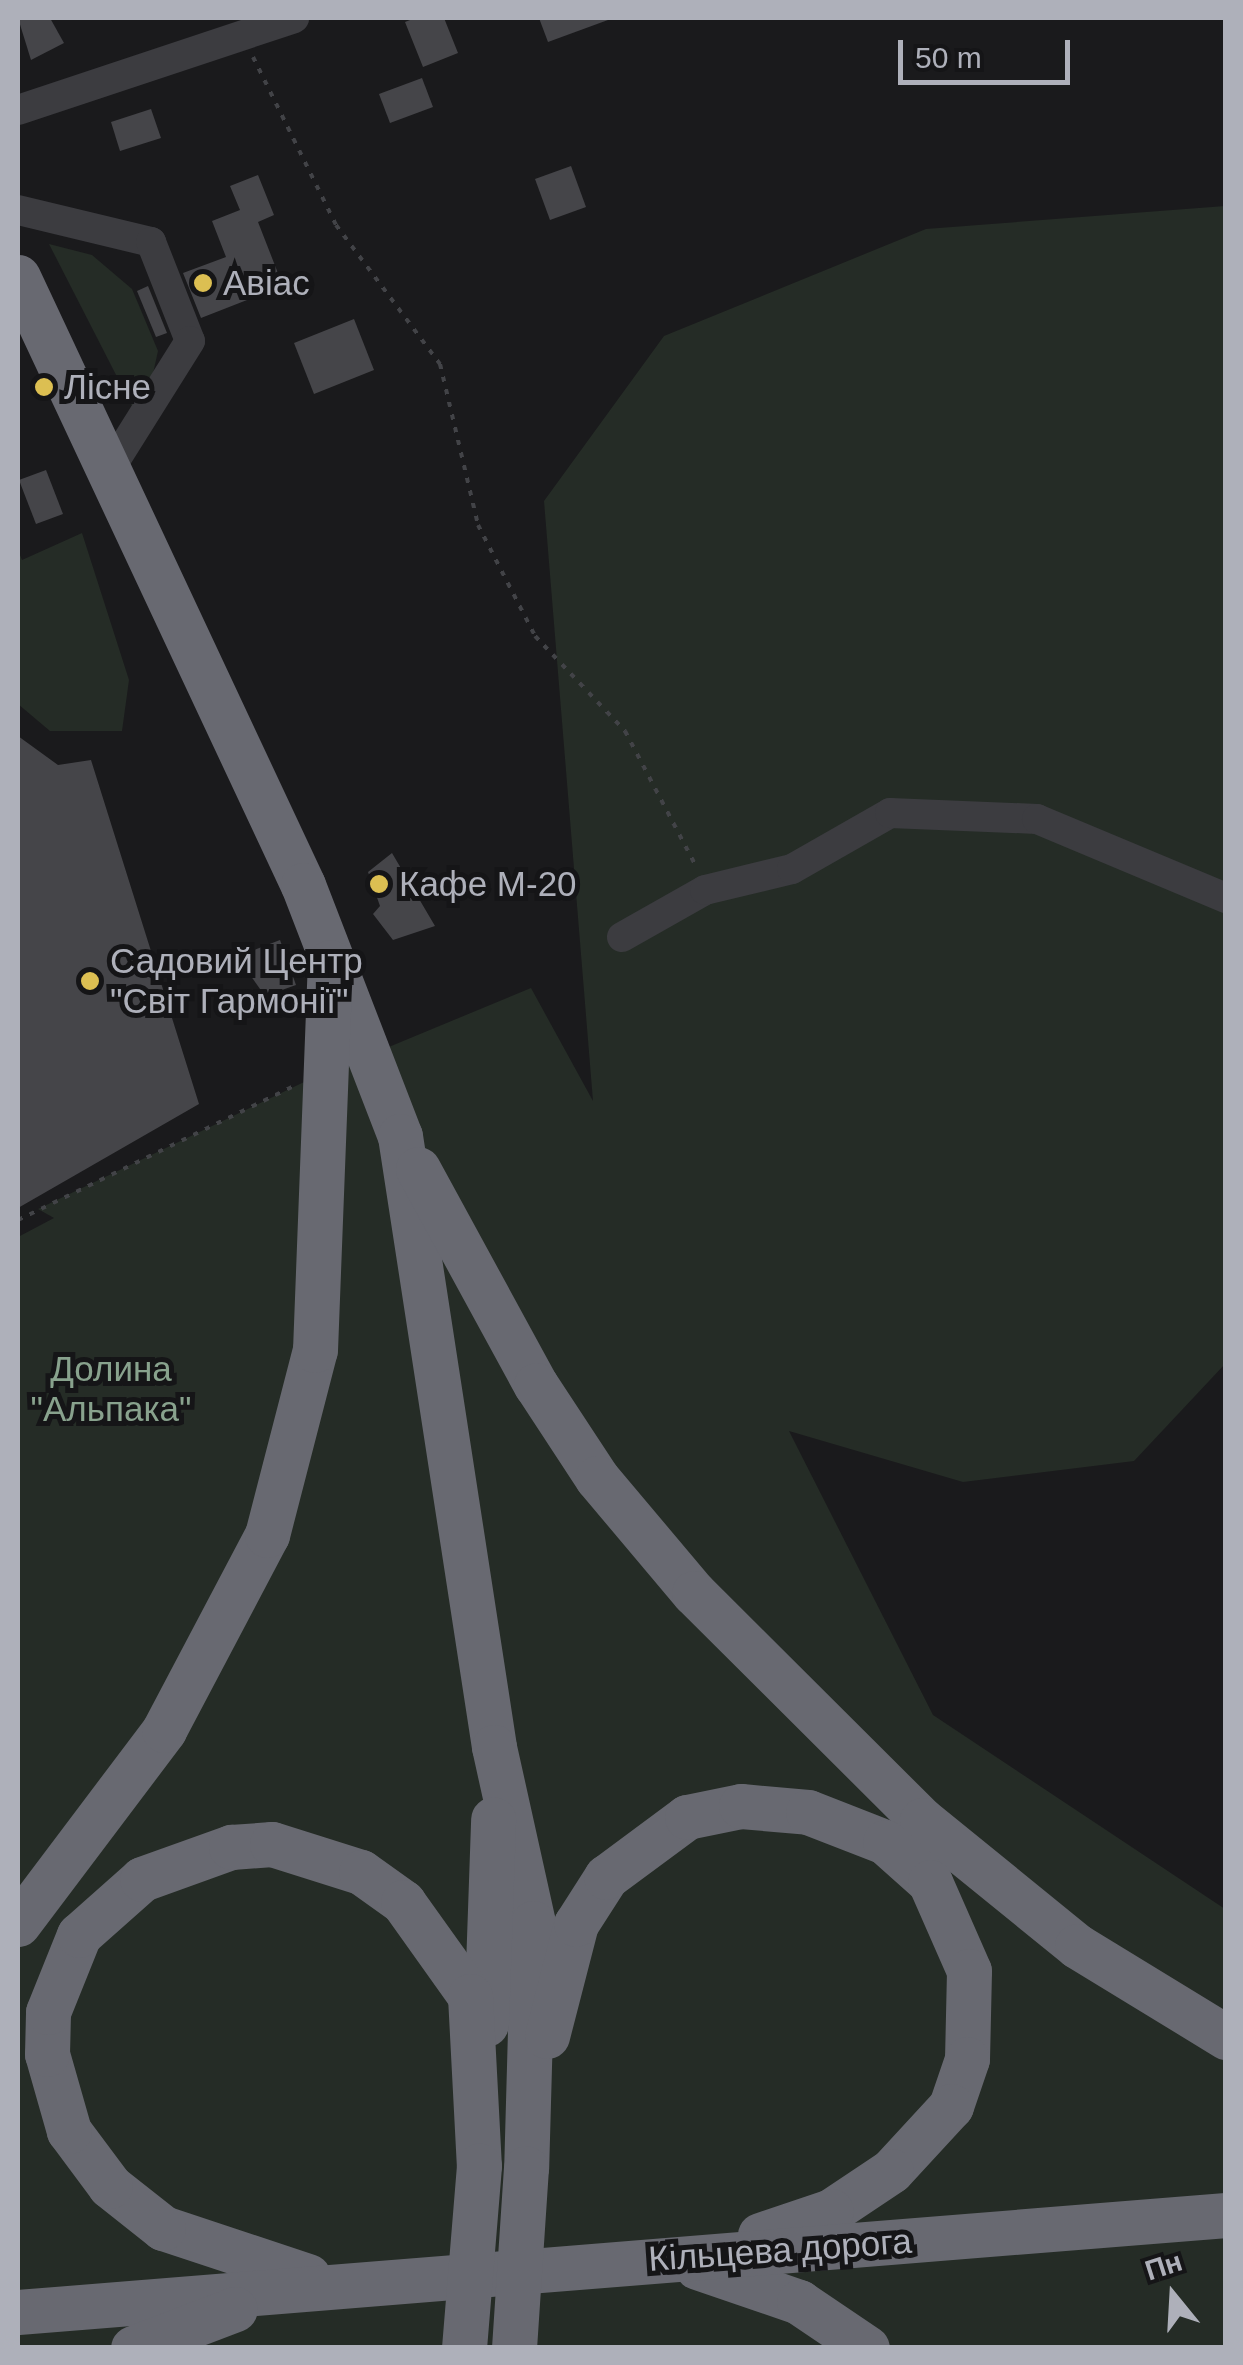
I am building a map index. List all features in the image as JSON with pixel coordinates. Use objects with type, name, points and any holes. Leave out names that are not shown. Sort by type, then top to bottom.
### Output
[{"type":"highway","points":[[18,277],[331,950],[400,1136],[536,1385],[597,1478],[694,1593],[922,1820],[1078,1946],[1226,2036]]},
{"type":"highway","points":[[18,1924],[164,1730],[266,1535],[314,1350],[322,1073],[331,950]]},
{"type":"highway","points":[[400,1136],[494,1747],[532,1922],[531,2089],[514,2348]]},
{"type":"highway","points":[[464,2348],[480,2166],[494,1747]]},
{"type":"highway","points":[[531,2089],[576,1924],[642,1842],[687,1817],[741,1806],[808,1812],[885,1842],[930,1882],[960,1934],[972,2008],[967,2059],[941,2120],[892,2172],[831,2210],[666,2259]]},
{"type":"highway","points":[[334,2283],[164,2228],[110,2186],[69,2131],[47,2054],[48,2012],[79,1935],[110,1902],[142,1880],[231,1847],[272,1844],[361,1872],[427,1928],[470,1996],[480,2166]]},
{"type":"highway","name":"Кільцева дорога","points":[[334,2283],[1226,2215]]},
{"type":"highway","points":[[666,2259],[764,2286],[867,2348]]},
{"type":"highway","points":[[18,2312],[334,2283]]},
{"type":"highway","points":[[133,2348],[334,2283]]},
{"type":"street","points":[[18,110],[289,18]]},
{"type":"street","points":[[18,210],[151,242],[190,341],[110,470]]},
{"type":"street","points":[[622,937],[704,890],[792,868],[890,813],[1038,818],[1226,898]]},
{"type":"path","points":[[242,36],[336,225],[440,364],[478,525],[536,636],[625,731],[683,829],[704,890]]},
{"type":"path","points":[[18,1220],[322,1073]]},
{"type":"green space","name":"Долина \"Альпака\"","points":[[1225,206],[1225,1364],[1134,1461],[963,1482],[789,1431],[933,1715],[1225,1909],[1225,2347],[18,2348],[18,1237],[54,1218],[38,1209],[302,1083],[531,988],[593,1101],[544,501],[664,336],[926,229]]},
{"type":"green space","points":[[49,244],[92,255],[132,289],[158,351],[148,396],[132,406]]},
{"type":"green space","points":[[82,533],[129,680],[122,731],[50,731],[18,704],[18,550],[22,560]]},
{"type":"building","points":[[18,18],[50,18],[64,43],[31,60]]},
{"type":"building","points":[[444,18],[458,53],[423,67],[405,22]]},
{"type":"building","points":[[539,18],[608,18],[608,20],[548,42]]},
{"type":"building","points":[[422,78],[433,107],[390,123],[379,94]]},
{"type":"building","points":[[151,109],[161,138],[120,151],[111,122]]},
{"type":"building","points":[[571,166],[586,207],[550,220],[535,179]]},
{"type":"building","points":[[258,175],[274,215],[258,222],[283,286],[201,318],[183,273],[226,257],[212,221],[240,210],[230,186]]},
{"type":"building","points":[[148,286],[167,333],[156,337],[137,291]]},
{"type":"building","points":[[354,319],[374,370],[314,394],[294,343]]},
{"type":"building","points":[[46,470],[63,514],[36,524],[19,480]]},
{"type":"building","name":"Садовий Центр \"Світ Гармонії\"","points":[[18,736],[58,765],[91,760],[199,1104],[18,1208]]},
{"type":"building","points":[[392,853],[435,926],[393,940],[373,914],[380,906],[368,872]]},
{"type":"building","points":[[280,940],[296,985],[265,996],[248,972],[249,952]]},
{"type":"place","name":"Авіас","points":[[203,283]]},
{"type":"place","name":"Лісне","points":[[44,387]]},
{"type":"place","name":"Кафе М-20","points":[[379,884]]},
{"type":"place","name":"Садовий Центр \"Світ Гармонії\"","points":[[90,981]]}]
